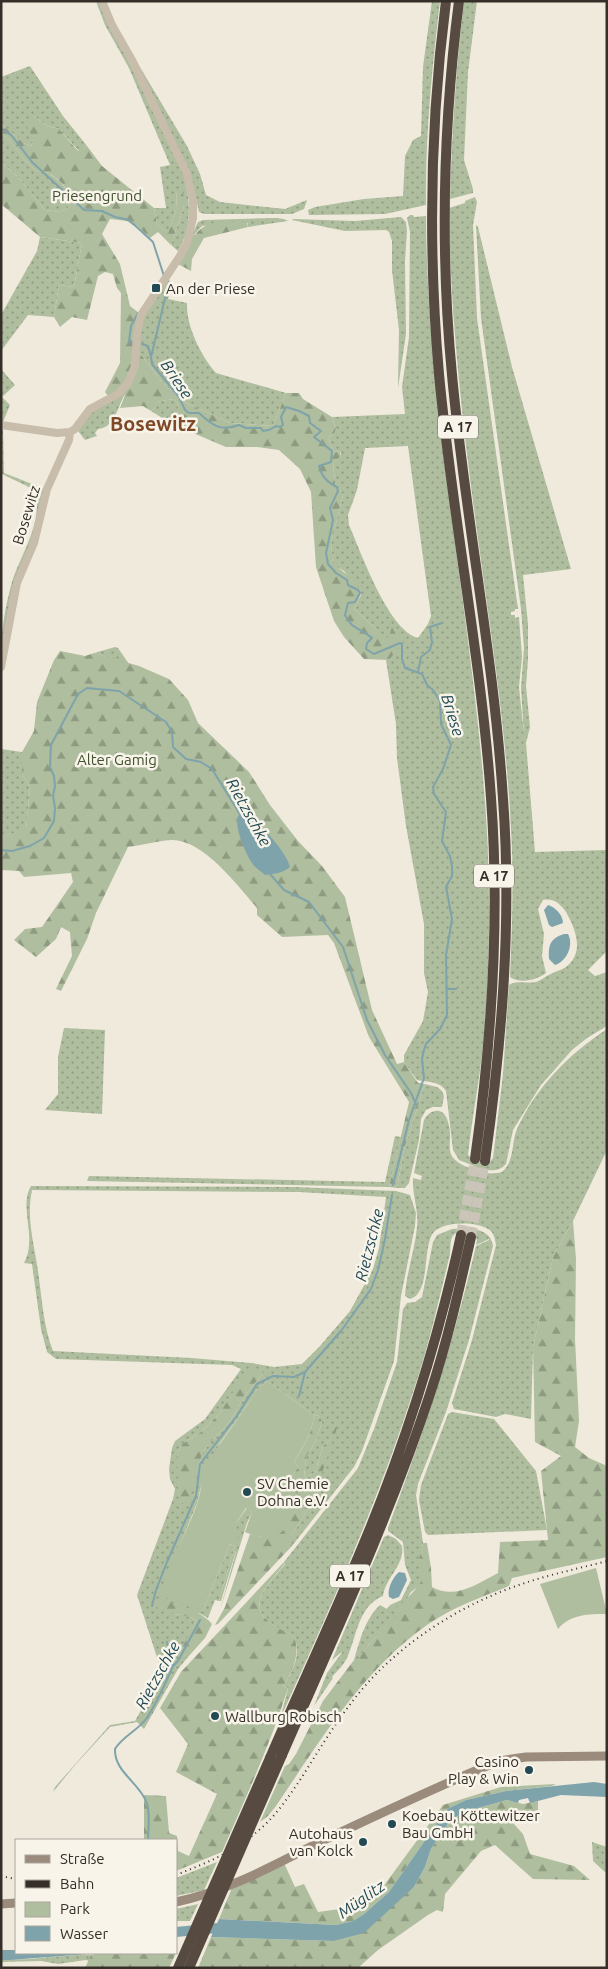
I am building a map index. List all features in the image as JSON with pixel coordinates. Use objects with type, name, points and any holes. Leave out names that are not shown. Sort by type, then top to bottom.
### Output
[{"type":"highway","name":"A 17","points":[[446,1],[440,49],[433,155],[432,235],[434,310],[450,465],[484,719],[491,802],[495,899],[494,979],[480,1160],[496,1079],[507,901],[506,850],[496,717],[462,466],[446,304],[445,157],[450,80],[459,1]]},
{"type":"highway","name":"A 17","points":[[178,1968],[362,1548],[432,1351],[466,1236],[444,1346],[411,1448],[376,1538],[189,1968]]},
{"type":"main road","points":[[178,1902],[246,1879],[498,1761],[526,1757],[607,1756]]},
{"type":"main road","points":[[1,1906],[15,1903]]},
{"type":"main road","points":[[1,1906],[15,1908]]},
{"type":"street","name":"Bosewitz","points":[[1,667],[17,583],[34,543],[47,490],[69,440],[70,432],[75,429],[90,410],[118,394],[128,383],[135,366],[137,334],[141,315],[187,243],[193,218],[193,202],[187,174],[132,60],[112,25],[102,1]]},
{"type":"street","points":[[1,425],[57,433],[70,432]]},
{"type":"green space","points":[[96,1],[99,1],[184,175],[189,213],[186,232],[178,251],[171,245],[184,206],[177,190],[176,210],[168,233],[157,224],[154,208],[166,208],[160,167],[170,165],[129,68],[105,25]]},
{"type":"green space","points":[[432,1],[440,1],[430,103],[426,205],[385,214],[309,215],[308,210],[315,207],[364,199],[403,196],[405,156],[413,140],[421,136],[423,67]]},
{"type":"green space","points":[[464,1],[477,1],[468,72],[464,160],[473,193],[450,199],[455,100]]},
{"type":"green space","points":[[113,22],[187,146],[200,174],[206,195],[220,202],[285,209],[307,200],[304,209],[292,214],[204,214],[199,212],[190,172],[134,59]]},
{"type":"green space","points":[[30,66],[63,116],[87,146],[79,151],[59,129],[47,126],[34,116],[34,140],[31,146],[24,143],[1,124],[1,77]]},
{"type":"green space","name":"Priesengrund","points":[[34,116],[47,126],[59,129],[78,151],[87,146],[102,166],[154,208],[157,224],[168,233],[176,210],[177,189],[183,191],[184,206],[171,245],[158,232],[150,238],[136,225],[134,226],[127,221],[110,219],[102,234],[120,264],[130,306],[139,313],[130,374],[121,387],[109,397],[105,392],[120,363],[121,293],[117,288],[113,274],[105,272],[98,276],[87,320],[72,317],[60,327],[54,317],[59,285],[74,287],[82,243],[40,237],[1,204],[1,162],[16,175],[45,210],[62,211],[70,205],[70,196],[64,186],[51,175],[35,170],[1,133],[1,124],[24,143],[31,146],[34,140],[27,127],[28,118]]},
{"type":"green space","points":[[1,133],[33,168],[51,175],[64,186],[68,191],[71,201],[68,208],[59,211],[45,210],[16,175],[1,162]]},
{"type":"green space","points":[[475,197],[477,202],[473,225],[477,318],[518,609],[511,612],[511,615],[515,615],[515,618],[519,617],[522,657],[519,687],[524,735],[521,688],[524,648],[521,609],[481,318],[476,225],[512,367],[571,569],[523,575],[528,624],[526,686],[530,727],[526,743],[535,852],[607,850],[607,951],[588,970],[595,976],[607,972],[607,1026],[572,1050],[541,1085],[513,1130],[506,1164],[496,1170],[483,1169],[459,1160],[453,1150],[446,1091],[440,1085],[417,1080],[404,1062],[404,1055],[423,1021],[428,992],[424,973],[424,924],[406,826],[397,758],[396,724],[386,660],[389,660],[393,628],[389,638],[384,639],[354,609],[361,595],[344,571],[333,565],[331,543],[343,495],[335,483],[333,463],[341,456],[341,452],[333,451],[328,437],[334,434],[336,429],[332,417],[405,414],[402,387],[409,337],[410,232],[407,218],[410,215],[414,217],[426,216],[428,287],[433,357],[440,427],[476,707],[488,842],[489,941],[484,1038],[468,1155],[474,1161],[489,1163],[493,1158],[503,1074],[509,985],[536,982],[567,966],[576,953],[577,939],[566,912],[561,906],[550,900],[543,900],[538,909],[544,934],[542,956],[546,973],[538,978],[528,980],[518,980],[510,977],[512,866],[509,789],[496,669],[465,434],[452,284],[449,208],[465,203],[465,201]],"holes":[[[408,446],[431,616],[418,638],[407,632],[396,621],[368,571],[349,525],[348,515],[357,490],[365,448]]]},
{"type":"green space","points":[[401,217],[406,222],[407,231],[405,261],[406,334],[398,388],[399,330],[392,270],[392,241],[389,232],[386,230],[345,231],[292,220],[355,221]]},
{"type":"green space","points":[[276,218],[288,221],[248,227],[248,223],[202,226],[192,235],[198,222],[203,220]]},
{"type":"green space","points":[[218,222],[247,222],[248,227],[204,238],[192,259],[191,271],[178,264],[192,235],[195,235],[200,229]]},
{"type":"green space","points":[[40,237],[82,243],[74,287],[59,285],[54,317],[28,315],[1,351],[1,315],[37,251]]},
{"type":"green space","points":[[169,279],[171,287],[168,299],[187,303],[187,312],[192,331],[205,358],[216,373],[286,393],[273,426],[231,423],[182,401],[161,381],[139,352],[139,335],[143,316]]},
{"type":"green space","points":[[139,352],[161,381],[182,401],[231,423],[273,426],[286,393],[299,393],[303,399],[332,417],[336,429],[334,434],[328,437],[333,451],[340,452],[341,456],[333,463],[335,483],[343,495],[331,543],[333,564],[350,577],[359,590],[360,594],[354,609],[384,638],[389,637],[392,627],[400,631],[405,639],[389,660],[364,659],[344,637],[334,621],[316,567],[311,492],[300,469],[279,450],[257,447],[226,447],[172,424],[178,408],[177,402],[174,399],[156,402],[156,407],[151,411],[143,406],[120,408],[125,395],[123,393]]},
{"type":"green space","points":[[1,369],[15,385],[2,397],[10,405],[3,422],[1,422]]},
{"type":"green space","points":[[123,393],[125,394],[109,425],[98,429],[95,433],[97,436],[85,440],[78,431],[92,412]]},
{"type":"green space","points":[[174,399],[177,402],[178,408],[172,424],[151,411],[156,407],[155,402]]},
{"type":"green space","points":[[1,427],[3,427],[4,473],[45,489],[32,543],[21,564],[1,659],[5,610],[12,582],[31,536],[36,512],[36,500],[33,489],[2,474]]},
{"type":"green space","points":[[115,647],[118,648],[129,664],[94,653]]},
{"type":"green space","name":"Alter Gamig","points":[[60,651],[85,656],[94,653],[139,666],[169,679],[188,700],[198,723],[249,772],[270,805],[298,841],[322,866],[345,897],[372,1010],[397,1064],[404,1062],[418,1083],[425,1084],[404,1149],[397,1188],[389,1187],[409,1102],[369,1037],[334,943],[328,935],[282,937],[257,915],[257,908],[219,865],[195,847],[171,840],[128,847],[96,913],[87,939],[61,991],[56,989],[72,956],[70,932],[61,927],[56,939],[36,957],[14,940],[25,929],[42,927],[73,882],[71,873],[24,877],[19,871],[1,870],[1,837],[26,829],[30,787],[22,774],[22,752],[34,731],[37,702],[54,660]]},
{"type":"green space","points":[[1,749],[22,752],[22,774],[30,787],[26,830],[1,837]]},
{"type":"green space","points":[[64,1028],[105,1030],[102,1114],[45,1110],[58,1094],[58,1057]]},
{"type":"green space","points":[[607,1029],[607,1150],[573,1221],[553,1257],[533,1347],[531,1419],[505,1414],[496,1417],[454,1409],[452,1403],[472,1340],[496,1245],[492,1232],[483,1226],[459,1223],[437,1229],[430,1240],[421,1288],[417,1295],[410,1299],[405,1296],[417,1227],[413,1178],[421,1180],[422,1176],[414,1173],[424,1120],[432,1112],[442,1112],[447,1119],[451,1154],[454,1159],[479,1172],[502,1172],[509,1163],[517,1129],[544,1085],[580,1049]]},
{"type":"green space","points":[[425,1084],[437,1087],[442,1091],[444,1096],[442,1107],[433,1107],[426,1110],[421,1119],[419,1140],[409,1183],[405,1188],[397,1188],[404,1149]]},
{"type":"green space","points":[[395,1136],[401,1137],[389,1187],[87,1181],[89,1176],[385,1182]]},
{"type":"green space","points":[[31,1186],[294,1187],[396,1191],[410,1195],[416,1213],[401,1296],[394,1361],[362,1451],[354,1467],[292,1546],[292,1535],[307,1511],[336,1422],[330,1440],[323,1446],[315,1473],[304,1478],[306,1458],[317,1439],[322,1421],[319,1416],[314,1415],[267,1381],[254,1393],[220,1443],[202,1482],[197,1503],[171,1567],[203,1611],[230,1544],[235,1546],[219,1601],[215,1600],[208,1618],[199,1613],[173,1614],[186,1615],[196,1620],[181,1652],[188,1657],[178,1669],[144,1729],[137,1722],[110,1727],[53,1792],[55,1787],[110,1725],[135,1721],[162,1673],[137,1595],[173,1499],[175,1489],[170,1479],[169,1469],[172,1448],[175,1441],[205,1419],[241,1369],[232,1365],[56,1359],[47,1352],[41,1329],[32,1264],[24,1263],[29,1247],[26,1207],[28,1192]],"holes":[[[32,1190],[299,1192],[386,1197],[379,1248],[373,1269],[350,1311],[302,1364],[274,1367],[191,1358],[53,1351],[45,1321],[31,1230],[30,1200]],[[248,1370],[263,1373],[247,1393],[230,1421],[203,1451],[198,1469],[179,1502],[178,1452],[182,1444],[201,1432],[219,1414]]]},
{"type":"green space","points":[[573,1221],[576,1259],[575,1339],[579,1421],[575,1447],[589,1458],[607,1466],[607,1557],[512,1578],[509,1586],[456,1608],[427,1625],[403,1644],[362,1686],[343,1709],[276,1806],[260,1822],[285,1766],[289,1764],[296,1754],[323,1701],[354,1660],[357,1661],[369,1644],[398,1616],[395,1609],[421,1582],[422,1575],[419,1558],[423,1543],[427,1543],[432,1587],[449,1592],[474,1586],[498,1573],[500,1542],[548,1540],[541,1471],[561,1456],[535,1442],[533,1347],[553,1257]]},
{"type":"green space","points":[[452,1229],[472,1229],[483,1232],[488,1235],[493,1246],[469,1340],[446,1412],[418,1484],[416,1495],[423,1543],[419,1563],[423,1578],[420,1585],[396,1609],[399,1616],[369,1644],[357,1662],[354,1660],[370,1617],[380,1605],[387,1609],[390,1605],[401,1600],[411,1580],[405,1565],[403,1542],[388,1531],[388,1528],[436,1390],[457,1321],[476,1246],[489,1240],[476,1245],[477,1240],[475,1236],[462,1233],[453,1235],[452,1238],[450,1254],[424,1356],[385,1473],[334,1597],[280,1719],[291,1677],[288,1688],[283,1686],[295,1663],[297,1652],[295,1638],[265,1618],[261,1611],[261,1597],[270,1582],[285,1564],[284,1562],[358,1468],[374,1429],[397,1362],[403,1309],[407,1303],[415,1302],[422,1297],[433,1242],[437,1235]]},
{"type":"green space","points":[[248,1369],[261,1370],[263,1373],[247,1393],[230,1421],[203,1451],[188,1505],[179,1502],[177,1461],[178,1452],[182,1444],[201,1432],[219,1414]]},
{"type":"green space","name":"SV Chemie Dohna e.V.","points":[[267,1381],[314,1415],[309,1434],[294,1461],[298,1467],[287,1484],[303,1499],[287,1526],[275,1536],[257,1536],[245,1532],[252,1512],[246,1508],[236,1523],[239,1541],[221,1601],[219,1601],[235,1546],[230,1544],[203,1611],[159,1595],[177,1547],[179,1547],[195,1510],[201,1490],[201,1471],[254,1393]]},
{"type":"green space","points":[[452,1412],[494,1419],[536,1471],[547,1530],[428,1535],[425,1532],[419,1500],[421,1485],[448,1414]]},
{"type":"green space","points":[[314,1415],[319,1416],[322,1421],[317,1439],[306,1458],[304,1478],[315,1473],[323,1446],[330,1440],[336,1422],[338,1425],[316,1491],[307,1511],[292,1535],[292,1546],[215,1625],[225,1607],[250,1534],[262,1537],[287,1484],[298,1467],[294,1461],[309,1434]]},
{"type":"green space","points":[[247,1508],[252,1512],[220,1610],[236,1552],[236,1523]]},
{"type":"green space","points":[[388,1535],[396,1539],[402,1546],[401,1559],[383,1596],[368,1607],[363,1614],[346,1661],[332,1677],[314,1706],[327,1673],[343,1651],[332,1660],[384,1537]]},
{"type":"green space","points":[[284,1562],[265,1589],[260,1604],[261,1611],[268,1621],[295,1638],[296,1657],[293,1668],[283,1686],[288,1688],[281,1709],[222,1852],[178,1870],[178,1851],[189,1856],[217,1794],[176,1772],[188,1744],[160,1708],[181,1672]]},
{"type":"green space","points":[[596,1568],[607,1614],[574,1618],[568,1620],[558,1629],[540,1584]]},
{"type":"green space","points":[[159,1598],[195,1611],[212,1624],[205,1638],[188,1657],[180,1652],[196,1620],[158,1609],[156,1604]]},
{"type":"green space","points":[[556,1784],[506,1791],[466,1800],[447,1809],[389,1892],[353,1921],[336,1925],[219,1919],[232,1888],[284,1863],[295,1887],[304,1884],[318,1912],[347,1908],[369,1900],[377,1895],[443,1805],[501,1787]]},
{"type":"green space","points":[[144,1795],[166,1796],[169,1833],[177,1836],[177,1839],[144,1839]]},
{"type":"green space","points":[[507,1800],[523,1804],[538,1801],[538,1810],[514,1817],[512,1822],[523,1834],[530,1854],[574,1866],[590,1880],[533,1879],[495,1845],[481,1851],[445,1894],[443,1912],[437,1910],[428,1915],[378,1950],[358,1968],[198,1968],[211,1937],[333,1941],[397,1901],[414,1887],[425,1867],[431,1849],[451,1819],[471,1810]]},
{"type":"green space","points":[[592,1842],[607,1847],[607,1874],[593,1861]]},
{"type":"green space","points":[[217,1862],[204,1890],[178,1896],[178,1877]]},
{"type":"green space","points":[[198,1904],[190,1921],[178,1921],[178,1909]]},
{"type":"green space","points":[[176,1954],[169,1968],[85,1968],[91,1955]]},
{"type":"green space","points":[[91,1955],[89,1961],[58,1964],[41,1961],[1,1962],[1,1960]]},
{"type":"water","points":[[240,814],[246,814],[265,830],[284,854],[290,867],[275,874],[265,875],[252,863],[238,831],[237,824]]},
{"type":"water","points":[[548,905],[558,912],[562,917],[563,923],[552,927],[549,925],[544,910]]},
{"type":"water","points":[[568,934],[570,938],[570,948],[563,960],[555,965],[549,959],[550,946],[553,940]]},
{"type":"water","points":[[399,1572],[405,1573],[407,1580],[399,1597],[393,1599],[389,1597],[389,1590]]},
{"type":"water","points":[[594,1782],[607,1784],[607,1797],[561,1795],[530,1803],[528,1798],[519,1800],[518,1803],[507,1800],[471,1810],[451,1819],[431,1849],[425,1867],[414,1887],[364,1933],[333,1941],[211,1937],[219,1919],[336,1925],[353,1921],[389,1892],[447,1809],[466,1800],[506,1791]]},
{"type":"water","points":[[1,1950],[15,1950],[15,1954],[88,1954],[10,1960],[1,1960]]},
{"type":"waterway","name":"Briese","points":[[1,128],[12,136],[32,162],[84,210],[102,211],[115,217],[129,220],[153,242],[164,276]]},
{"type":"waterway","name":"Briese","points":[[169,282],[151,357],[152,364],[179,397],[185,410],[189,413],[199,413],[217,426],[227,428],[239,425],[246,428],[261,428],[263,431],[276,426],[280,427],[283,425],[281,417],[286,407],[309,416],[310,423],[321,431],[314,437],[332,451],[331,462],[319,466],[323,476],[337,487],[338,491],[330,508],[333,520],[326,553],[328,564],[336,573],[347,580],[348,585],[360,593],[355,602],[348,603],[345,615],[351,624],[372,638],[367,643],[366,649],[374,654],[400,643],[402,644],[402,659],[405,668],[422,674],[427,685],[433,690],[440,701],[441,724],[451,745],[443,769],[433,787],[434,794],[446,812],[442,841],[450,856],[452,866],[452,876],[446,887],[452,919],[446,955],[447,1015],[440,1029],[426,1044],[424,1050],[422,1059],[424,1078],[409,1120],[393,1185]]},
{"type":"waterway","name":"Briese","points":[[134,343],[129,341],[131,326],[138,313]]},
{"type":"waterway","name":"Briese","points":[[142,344],[148,346],[151,357]]},
{"type":"waterway","points":[[418,672],[421,657],[430,650],[432,642],[430,627],[442,623]]},
{"type":"waterway","name":"Rietzschke","points":[[1,850],[12,851],[30,846],[44,838],[54,821],[55,808],[53,796],[55,786],[54,776],[50,767],[51,745],[78,694],[87,688],[119,691],[166,722],[172,732],[173,747],[186,759],[201,762],[212,769],[241,816]]},
{"type":"waterway","name":"Rietzschke","points":[[270,874],[284,890],[309,902],[343,947],[367,1020],[385,1055],[411,1093],[416,1104]]},
{"type":"waterway","points":[[447,989],[456,989]]},
{"type":"waterway","name":"Rietzschke","points":[[299,1396],[305,1372],[341,1331],[371,1289],[378,1270],[385,1239],[392,1195]]},
{"type":"waterway","points":[[152,1606],[167,1562],[196,1496],[200,1464],[236,1417],[257,1384],[273,1376],[294,1377],[305,1372]]},
{"type":"waterway","name":"Rietzschke","points":[[148,1839],[148,1805],[138,1788],[118,1764],[115,1749],[146,1719],[173,1666],[178,1661],[200,1620]]},
{"type":"waterway","points":[[167,1642],[173,1666]]},
{"type":"waterway","name":"Müglitz","points":[[178,1932],[228,1927]]},
{"type":"tunnel","points":[[461,1235],[475,1159]]},
{"type":"tunnel","points":[[471,1237],[485,1161]]},
{"type":"railway","points":[[178,1874],[230,1851],[250,1838],[265,1824],[277,1812],[336,1724],[364,1687],[390,1660],[424,1634],[460,1611],[499,1592],[540,1578],[607,1561]]},
{"type":"railway","points":[[1,1876],[15,1879]]},
{"type":"place","name":"An der Priese","points":[[156,288]]},
{"type":"place","name":"SV Chemie Dohna e.V.","points":[[247,1492]]},
{"type":"place","name":"Wallburg Robisch","points":[[215,1716]]},
{"type":"place","name":"Casino Play & Win","points":[[529,1770]]},
{"type":"place","name":"Koebau, Köttewitzer Bau GmbH","points":[[392,1824]]},
{"type":"place","name":"Autohaus van Kolck","points":[[363,1842]]},
{"type":"district","name":"Bosewitz","points":[[153,423]]}]
